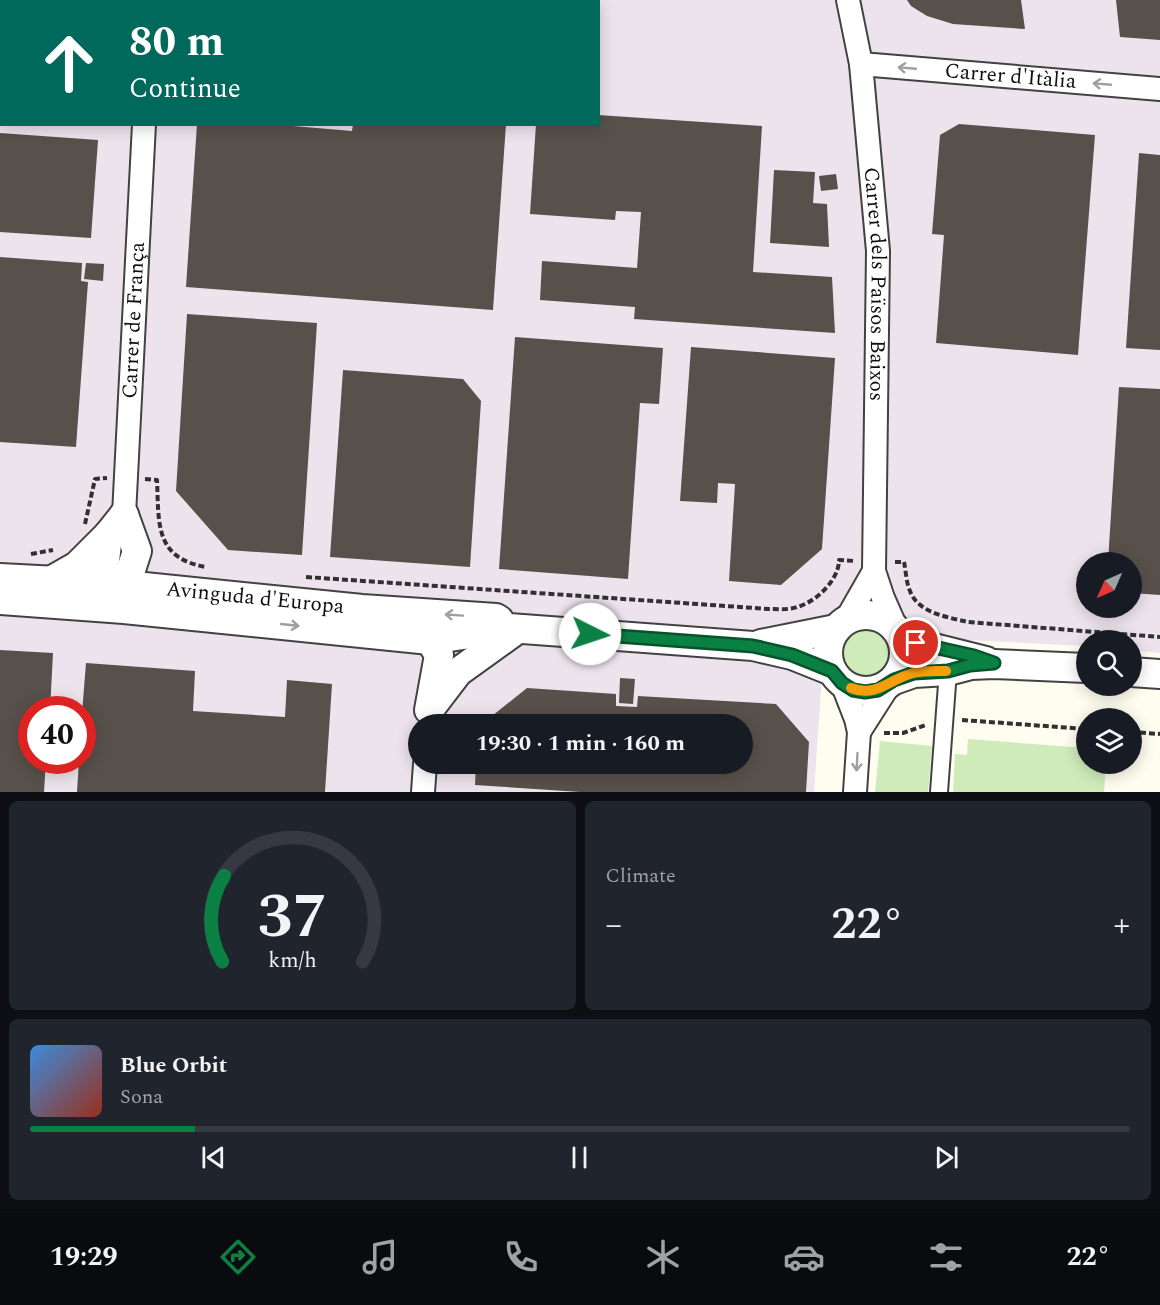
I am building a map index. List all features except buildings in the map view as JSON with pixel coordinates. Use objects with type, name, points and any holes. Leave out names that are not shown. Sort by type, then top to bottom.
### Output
[{"type":"street","name":"Carrer dels Països Baixos","points":[[848,0],[861,64],[878,252],[874,566],[883,598],[900,635]]},
{"type":"street","name":"Carrer d'Itàlia","points":[[861,64],[1160,89]]},
{"type":"street","name":"Carrer de França","points":[[106,525],[126,478],[144,126]]},
{"type":"street","points":[[106,525],[160,572],[195,593]]},
{"type":"street","points":[[49,582],[77,566],[106,525]]},
{"type":"street","points":[[106,525],[104,569],[124,598],[210,605],[232,620]]},
{"type":"street","points":[[0,589],[100,596],[130,573],[137,551]]},
{"type":"street","name":"Carrer dels Països Baixos","points":[[841,624],[874,566]]},
{"type":"street","name":"Avinguda d'Europa","points":[[0,578],[115,584],[195,593],[307,590],[496,618],[514,628]]},
{"type":"street","points":[[307,590],[334,618],[423,628],[439,655],[429,714]]},
{"type":"street","name":"Avinguda d'Europa","points":[[0,600],[430,640],[514,628],[753,646],[792,655],[837,677]]},
{"type":"street","points":[[855,792],[859,732],[856,719],[828,660],[828,649],[831,638],[841,624],[860,615],[874,615],[887,621],[900,635],[905,650],[904,662],[859,732]]},
{"type":"street","name":"Avinguda d'Europa","points":[[753,646],[841,624]]},
{"type":"street","points":[[431,714],[458,672],[514,628]]},
{"type":"street","points":[[900,635],[994,663]]},
{"type":"street","points":[[837,677],[853,690],[865,692],[878,690],[914,673],[948,671],[970,665],[994,663],[1076,667]]},
{"type":"street","points":[[939,792],[948,671]]},
{"type":"street","points":[[1142,673],[1160,674]]},
{"type":"street","points":[[423,792],[424,774]]},
{"type":"path","points":[[106,525],[95,479],[157,480],[159,530],[169,551],[192,564],[212,568]]},
{"type":"path","points":[[23,554],[56,550]]},
{"type":"path","points":[[307,590],[769,609],[797,608],[815,598],[831,582],[839,560],[874,566],[904,562],[910,592],[923,607],[942,616],[968,622],[1160,637]]},
{"type":"path","points":[[859,732],[903,733],[944,718],[1076,728]]},
{"type":"path","points":[[1142,733],[1160,734]]},
{"type":"shaded area","points":[[600,0],[1160,0],[1160,653],[1142,651],[1142,630],[1076,630],[1076,646],[825,633],[814,792],[0,792],[0,126],[600,126]]},
{"type":"green space","points":[[867,627],[876,629],[887,638],[892,652],[890,661],[881,672],[867,677],[858,675],[847,666],[842,652],[844,643],[853,632]]},
{"type":"green space","points":[[968,739],[1076,747],[1076,774],[1105,774],[1104,792],[953,792],[955,754],[967,755]]},
{"type":"green space","points":[[880,741],[932,746],[928,792],[875,792]]},
{"type":"slow traffic","points":[[851,688],[865,692],[878,690],[894,680],[914,673],[946,671]]},
{"type":"route","points":[[590,634],[753,646],[792,655],[832,671],[842,683],[853,690],[865,692],[878,690],[894,680],[914,673],[948,671],[970,665],[994,663],[974,656],[916,643]]}]
